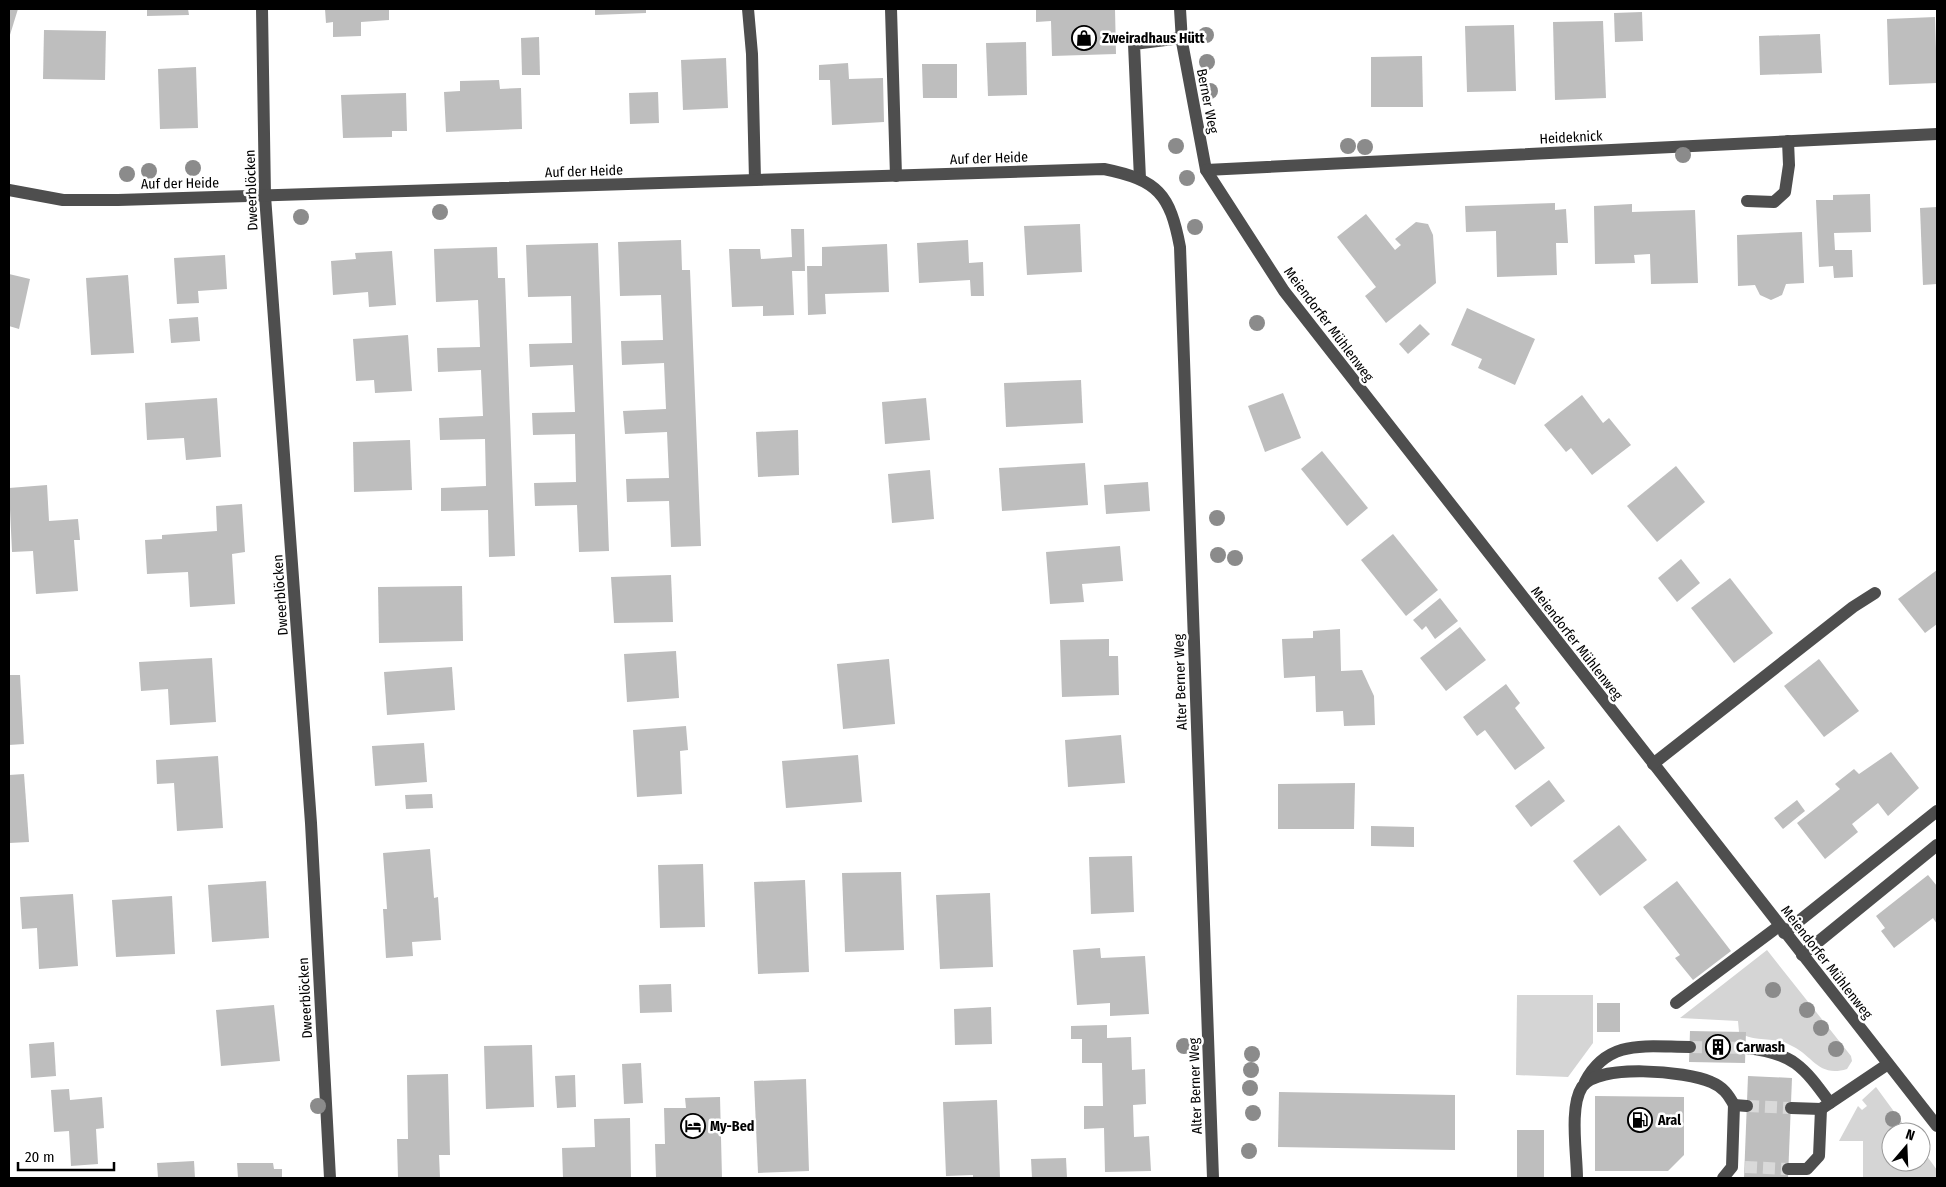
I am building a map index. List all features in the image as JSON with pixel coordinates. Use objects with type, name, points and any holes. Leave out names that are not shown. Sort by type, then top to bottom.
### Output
[{"type":"street","name":"Dweerblöcken","points":[[262,9],[265,196],[311,823],[330,1178]]},
{"type":"street","points":[[748,9],[752,54],[755,180]]},
{"type":"street","points":[[891,9],[896,176]]},
{"type":"street","name":"Berner Weg","points":[[1180,9],[1181,38],[1206,170]]},
{"type":"street","points":[[1140,179],[1134,44],[1181,38]]},
{"type":"street","name":"Heideknick","points":[[1206,170],[1937,134]]},
{"type":"street","points":[[1747,201],[1774,202],[1785,192],[1790,164],[1788,141]]},
{"type":"street","name":"Auf der Heide","points":[[9,190],[62,200],[265,196],[1104,169],[1134,175],[1157,190]]},
{"type":"street","name":"Meiendorfer Mühlenweg","points":[[1206,170],[1284,292],[1937,1126]]},
{"type":"street","name":"Alter Berner Weg","points":[[1157,190],[1174,215],[1180,247],[1213,1178]]},
{"type":"street","points":[[1653,764],[1853,607],[1875,593]]},
{"type":"street","points":[[1676,1003],[1782,929],[1937,811]]},
{"type":"street","points":[[1802,955],[1937,845]]},
{"type":"street","points":[[1577,1178],[1576,1103],[1591,1069],[1611,1052],[1638,1047],[1690,1047]]},
{"type":"street","points":[[1746,1048],[1776,1052],[1799,1064],[1813,1079],[1826,1106],[1819,1156],[1811,1174],[1788,1169]]},
{"type":"street","points":[[1791,1108],[1826,1106],[1888,1064]]},
{"type":"street","points":[[1582,1086],[1594,1076],[1614,1071],[1686,1075],[1710,1081],[1726,1091],[1741,1106],[1738,1167],[1723,1178]]},
{"type":"shaded area","points":[[1767,950],[1851,1056],[1852,1061],[1847,1069],[1837,1071],[1822,1068],[1798,1049],[1784,1042],[1757,1039],[1745,1035],[1739,1032],[1738,1021],[1680,1018]]},
{"type":"shaded area","points":[[1517,995],[1593,995],[1593,1043],[1568,1077],[1516,1075]]},
{"type":"shaded area","points":[[1876,1087],[1902,1122],[1881,1122],[1881,1172],[1931,1172],[1931,1162],[1937,1170],[1937,1178],[1863,1178],[1863,1141],[1839,1141],[1858,1106],[1862,1110],[1867,1106],[1862,1100]]},
{"type":"building","points":[[9,9],[18,9],[9,38]]},
{"type":"building","points":[[147,9],[188,9],[189,15],[147,16]]},
{"type":"building","points":[[325,9],[389,9],[389,20],[361,22],[361,36],[333,37],[333,22],[326,23]]},
{"type":"building","points":[[595,9],[646,9],[646,13],[595,15]]},
{"type":"building","name":"Zweiradhaus Hütt","points":[[1036,9],[1115,9],[1116,54],[1052,56],[1051,21],[1036,22]]},
{"type":"building","points":[[1642,12],[1643,41],[1615,42],[1614,13]]},
{"type":"building","points":[[1935,17],[1937,83],[1889,85],[1887,19]]},
{"type":"building","points":[[1603,21],[1606,98],[1555,100],[1553,22]]},
{"type":"building","points":[[1514,25],[1516,91],[1467,92],[1465,26]]},
{"type":"building","points":[[44,30],[106,31],[105,80],[43,79]]},
{"type":"building","points":[[1820,34],[1822,73],[1760,75],[1759,36]]},
{"type":"building","points":[[539,37],[540,75],[522,75],[521,38]]},
{"type":"building","points":[[1026,42],[1027,95],[988,96],[986,43]]},
{"type":"building","points":[[1422,56],[1423,107],[1371,107],[1371,57]]},
{"type":"building","points":[[726,58],[728,108],[683,110],[681,60]]},
{"type":"building","points":[[848,63],[849,79],[883,78],[884,122],[832,125],[830,80],[819,80],[819,65]]},
{"type":"building","points":[[922,64],[957,64],[957,98],[923,98]]},
{"type":"building","points":[[196,67],[198,128],[160,129],[158,69]]},
{"type":"building","points":[[499,80],[500,89],[521,88],[522,129],[446,132],[444,92],[460,91],[460,81]]},
{"type":"building","points":[[658,92],[659,123],[630,124],[629,93]]},
{"type":"building","points":[[406,93],[407,131],[392,131],[392,137],[343,138],[341,95]]},
{"type":"building","points":[[1870,194],[1871,232],[1834,233],[1835,250],[1852,250],[1853,277],[1834,278],[1833,266],[1819,267],[1816,200],[1833,200],[1833,195]]},
{"type":"building","points":[[1555,203],[1555,210],[1566,209],[1568,243],[1556,243],[1557,275],[1497,277],[1496,231],[1466,232],[1465,206]]},
{"type":"building","points":[[1632,204],[1632,212],[1695,210],[1698,283],[1651,284],[1650,254],[1634,255],[1635,263],[1595,264],[1594,206]]},
{"type":"building","points":[[1937,207],[1937,284],[1923,285],[1920,208]]},
{"type":"building","points":[[1366,214],[1395,250],[1401,245],[1395,239],[1416,222],[1428,224],[1433,235],[1436,283],[1386,323],[1365,296],[1376,287],[1337,237]]},
{"type":"building","points":[[1080,224],[1082,272],[1027,275],[1024,226]]},
{"type":"building","points":[[791,229],[804,229],[805,271],[792,271],[794,315],[763,316],[763,306],[732,307],[729,249],[760,249],[761,259],[792,257]]},
{"type":"building","points":[[1802,232],[1804,283],[1786,284],[1782,295],[1771,300],[1760,295],[1755,285],[1738,286],[1737,235]]},
{"type":"building","points":[[681,240],[682,270],[690,270],[701,546],[671,547],[669,501],[627,502],[626,479],[669,478],[667,432],[625,434],[623,411],[666,409],[664,363],[622,365],[621,341],[663,340],[661,295],[620,296],[618,242]]},
{"type":"building","points":[[968,240],[969,263],[983,262],[984,296],[971,296],[970,280],[919,283],[917,243]]},
{"type":"building","points":[[598,243],[609,551],[579,552],[577,505],[535,506],[534,483],[576,482],[575,434],[533,435],[532,413],[575,412],[573,365],[530,367],[529,344],[572,343],[571,296],[528,297],[526,245]]},
{"type":"building","points":[[887,244],[889,292],[825,294],[826,314],[808,315],[807,266],[822,266],[822,247]]},
{"type":"building","points":[[497,247],[498,278],[505,278],[515,556],[489,557],[488,510],[441,511],[441,488],[486,486],[485,439],[440,440],[439,418],[483,416],[481,370],[438,372],[437,348],[480,347],[478,300],[436,302],[434,249]]},
{"type":"building","points":[[392,251],[396,305],[369,307],[368,292],[333,295],[331,261],[356,259],[355,253]]},
{"type":"building","points":[[225,255],[227,289],[198,291],[199,303],[177,304],[174,258]]},
{"type":"building","points":[[9,274],[30,279],[19,329],[9,326]]},
{"type":"building","points":[[128,275],[134,353],[91,355],[86,278]]},
{"type":"building","points":[[1467,308],[1535,339],[1515,385],[1478,368],[1482,359],[1451,345]]},
{"type":"building","points":[[198,317],[200,341],[171,343],[169,319]]},
{"type":"building","points":[[1420,324],[1430,334],[1408,354],[1399,344]]},
{"type":"building","points":[[408,335],[412,391],[375,393],[374,380],[356,381],[353,339]]},
{"type":"building","points":[[1081,380],[1083,423],[1006,427],[1004,383]]},
{"type":"building","points":[[1283,393],[1301,438],[1265,452],[1248,406]]},
{"type":"building","points":[[1582,395],[1603,423],[1609,418],[1631,445],[1592,475],[1571,448],[1566,452],[1544,425]]},
{"type":"building","points":[[217,398],[221,457],[186,460],[184,438],[147,440],[145,403]]},
{"type":"building","points":[[926,398],[930,440],[885,444],[882,402]]},
{"type":"building","points":[[798,430],[799,475],[758,477],[756,432]]},
{"type":"building","points":[[410,440],[412,490],[354,492],[353,442]]},
{"type":"building","points":[[1322,451],[1368,508],[1347,526],[1301,469]]},
{"type":"building","points":[[1085,463],[1088,505],[1002,511],[999,468]]},
{"type":"building","points":[[1676,466],[1705,502],[1657,542],[1627,506]]},
{"type":"building","points":[[930,470],[934,519],[892,523],[888,474]]},
{"type":"building","points":[[1148,482],[1150,511],[1106,514],[1104,485]]},
{"type":"building","points":[[47,485],[49,521],[78,519],[80,540],[74,540],[78,591],[36,594],[33,551],[12,552],[9,488]]},
{"type":"building","points":[[242,504],[245,552],[232,554],[235,604],[190,607],[188,572],[147,574],[145,540],[162,539],[162,535],[217,531],[216,506]]},
{"type":"building","points":[[1393,534],[1438,590],[1406,616],[1361,560]]},
{"type":"building","points":[[1120,546],[1123,581],[1082,584],[1084,602],[1050,604],[1046,552]]},
{"type":"building","points":[[1681,559],[1700,583],[1677,602],[1658,578]]},
{"type":"building","points":[[1937,570],[1937,624],[1925,633],[1898,599]]},
{"type":"building","points":[[671,575],[673,622],[614,623],[611,577]]},
{"type":"building","points":[[1730,578],[1773,633],[1734,663],[1691,608]]},
{"type":"building","points":[[462,586],[463,641],[379,643],[378,587]]},
{"type":"building","points":[[1440,598],[1458,621],[1435,639],[1426,626],[1422,630],[1413,620]]},
{"type":"building","points":[[1460,627],[1486,660],[1446,691],[1420,658]]},
{"type":"building","points":[[1340,629],[1341,671],[1362,670],[1374,696],[1375,725],[1344,726],[1343,711],[1316,712],[1315,676],[1284,678],[1282,639],[1313,638],[1313,631]]},
{"type":"building","points":[[1109,639],[1109,656],[1118,656],[1119,695],[1062,697],[1060,640]]},
{"type":"building","points":[[676,651],[679,698],[627,702],[624,654]]},
{"type":"building","points":[[212,658],[216,722],[170,725],[168,689],[141,691],[139,662]]},
{"type":"building","points":[[889,659],[895,724],[843,729],[837,664]]},
{"type":"building","points":[[1819,659],[1859,711],[1824,737],[1784,686]]},
{"type":"building","points":[[452,667],[455,710],[387,715],[384,672]]},
{"type":"building","points":[[9,675],[20,675],[24,744],[9,745]]},
{"type":"building","points":[[1506,684],[1520,703],[1515,708],[1545,748],[1515,770],[1485,730],[1477,736],[1463,717]]},
{"type":"building","points":[[686,726],[688,750],[680,751],[682,794],[637,797],[633,730]]},
{"type":"building","points":[[1121,735],[1125,783],[1068,787],[1065,740]]},
{"type":"building","points":[[424,743],[427,782],[375,786],[372,746]]},
{"type":"building","points":[[1891,752],[1919,788],[1888,816],[1878,803],[1852,824],[1858,832],[1825,859],[1797,823],[1840,789],[1835,784],[1854,769],[1859,774]]},
{"type":"building","points":[[858,755],[862,802],[786,808],[782,761]]},
{"type":"building","points":[[218,756],[223,828],[177,831],[174,783],[157,784],[156,760]]},
{"type":"building","points":[[24,774],[29,842],[9,843],[9,775]]},
{"type":"building","points":[[1549,780],[1565,801],[1531,827],[1515,806]]},
{"type":"building","points":[[1355,783],[1354,829],[1278,829],[1278,784]]},
{"type":"building","points":[[432,794],[433,808],[406,809],[405,795]]},
{"type":"building","points":[[1797,800],[1805,811],[1783,829],[1774,818]]},
{"type":"building","points":[[1619,825],[1647,860],[1600,896],[1573,861]]},
{"type":"building","points":[[1371,826],[1414,827],[1414,847],[1371,846]]},
{"type":"building","points":[[430,849],[434,898],[438,897],[441,940],[412,942],[413,956],[386,958],[383,909],[387,909],[383,853]]},
{"type":"building","points":[[1132,856],[1134,912],[1091,914],[1089,857]]},
{"type":"building","points":[[703,864],[705,927],[660,928],[658,865]]},
{"type":"building","points":[[901,872],[904,950],[845,952],[842,873]]},
{"type":"building","points":[[1928,875],[1937,886],[1937,924],[1933,918],[1894,948],[1881,931],[1885,928],[1876,916]]},
{"type":"building","points":[[805,880],[809,972],[758,974],[754,882]]},
{"type":"building","points":[[266,881],[269,938],[212,942],[208,885]]},
{"type":"building","points":[[1677,881],[1731,951],[1693,980],[1675,958],[1680,955],[1643,907]]},
{"type":"building","points":[[990,893],[993,967],[940,969],[936,895]]},
{"type":"building","points":[[73,894],[78,966],[39,969],[37,928],[22,929],[20,897]]},
{"type":"building","points":[[172,896],[175,954],[116,957],[112,900]]},
{"type":"building","points":[[1100,948],[1101,958],[1145,956],[1149,1014],[1110,1016],[1110,1003],[1077,1005],[1073,950]]},
{"type":"building","points":[[671,984],[672,1012],[640,1013],[639,985]]},
{"type":"building","points":[[1597,1003],[1620,1003],[1620,1032],[1597,1032]]},
{"type":"building","points":[[274,1005],[280,1061],[221,1066],[216,1010]]},
{"type":"building","points":[[991,1007],[992,1044],[955,1045],[954,1009]]},
{"type":"building","points":[[1107,1025],[1107,1038],[1131,1037],[1132,1070],[1145,1069],[1146,1104],[1133,1105],[1134,1137],[1149,1136],[1151,1171],[1105,1172],[1104,1128],[1084,1129],[1084,1106],[1103,1106],[1102,1063],[1082,1063],[1082,1039],[1071,1039],[1071,1026]]},
{"type":"building","name":"Carwash","points":[[1690,1031],[1746,1032],[1745,1063],[1689,1062]]},
{"type":"building","points":[[54,1042],[56,1076],[31,1078],[29,1044]]},
{"type":"building","points":[[532,1045],[534,1107],[486,1109],[484,1046]]},
{"type":"building","points":[[641,1063],[643,1103],[624,1104],[622,1064]]},
{"type":"building","points":[[448,1074],[450,1155],[439,1155],[440,1178],[398,1178],[397,1139],[408,1139],[407,1075]]},
{"type":"building","points":[[575,1075],[576,1107],[557,1108],[555,1076]]},
{"type":"building","points":[[1748,1076],[1792,1078],[1788,1178],[1744,1178]]},
{"type":"building","points":[[806,1079],[809,1171],[758,1173],[754,1081]]},
{"type":"building","points":[[69,1089],[70,1100],[102,1097],[104,1128],[96,1129],[98,1164],[71,1166],[69,1131],[54,1132],[51,1090]]},
{"type":"building","points":[[1279,1092],[1455,1095],[1455,1150],[1278,1147]]},
{"type":"building","name":"Aral","points":[[1595,1096],[1684,1097],[1684,1155],[1668,1171],[1595,1171]]},
{"type":"building","name":"My-Bed","points":[[720,1097],[722,1178],[656,1178],[655,1144],[665,1144],[664,1108],[686,1108],[685,1098]]},
{"type":"building","points":[[997,1100],[1000,1178],[973,1178],[973,1175],[946,1176],[943,1102]]},
{"type":"building","points":[[630,1118],[631,1178],[563,1178],[562,1148],[595,1147],[594,1119]]},
{"type":"building","points":[[1517,1130],[1544,1130],[1544,1178],[1517,1178]]},
{"type":"building","points":[[1066,1158],[1067,1178],[1032,1178],[1031,1159]]},
{"type":"building","points":[[194,1161],[195,1178],[158,1178],[157,1163]]},
{"type":"building","points":[[237,1163],[273,1163],[274,1169],[282,1169],[282,1178],[238,1178]]},
{"type":"tunnel","points":[[1690,1047],[1746,1048]]},
{"type":"tunnel","points":[[1747,1106],[1791,1108]]},
{"type":"tunnel","points":[[1745,1167],[1788,1169]]},
{"type":"place","name":"Zweiradhaus Hütt","points":[[1084,38]]},
{"type":"place","name":"Carwash","points":[[1718,1047]]},
{"type":"place","name":"Aral","points":[[1640,1120]]},
{"type":"place","name":"My-Bed","points":[[693,1126]]}]
